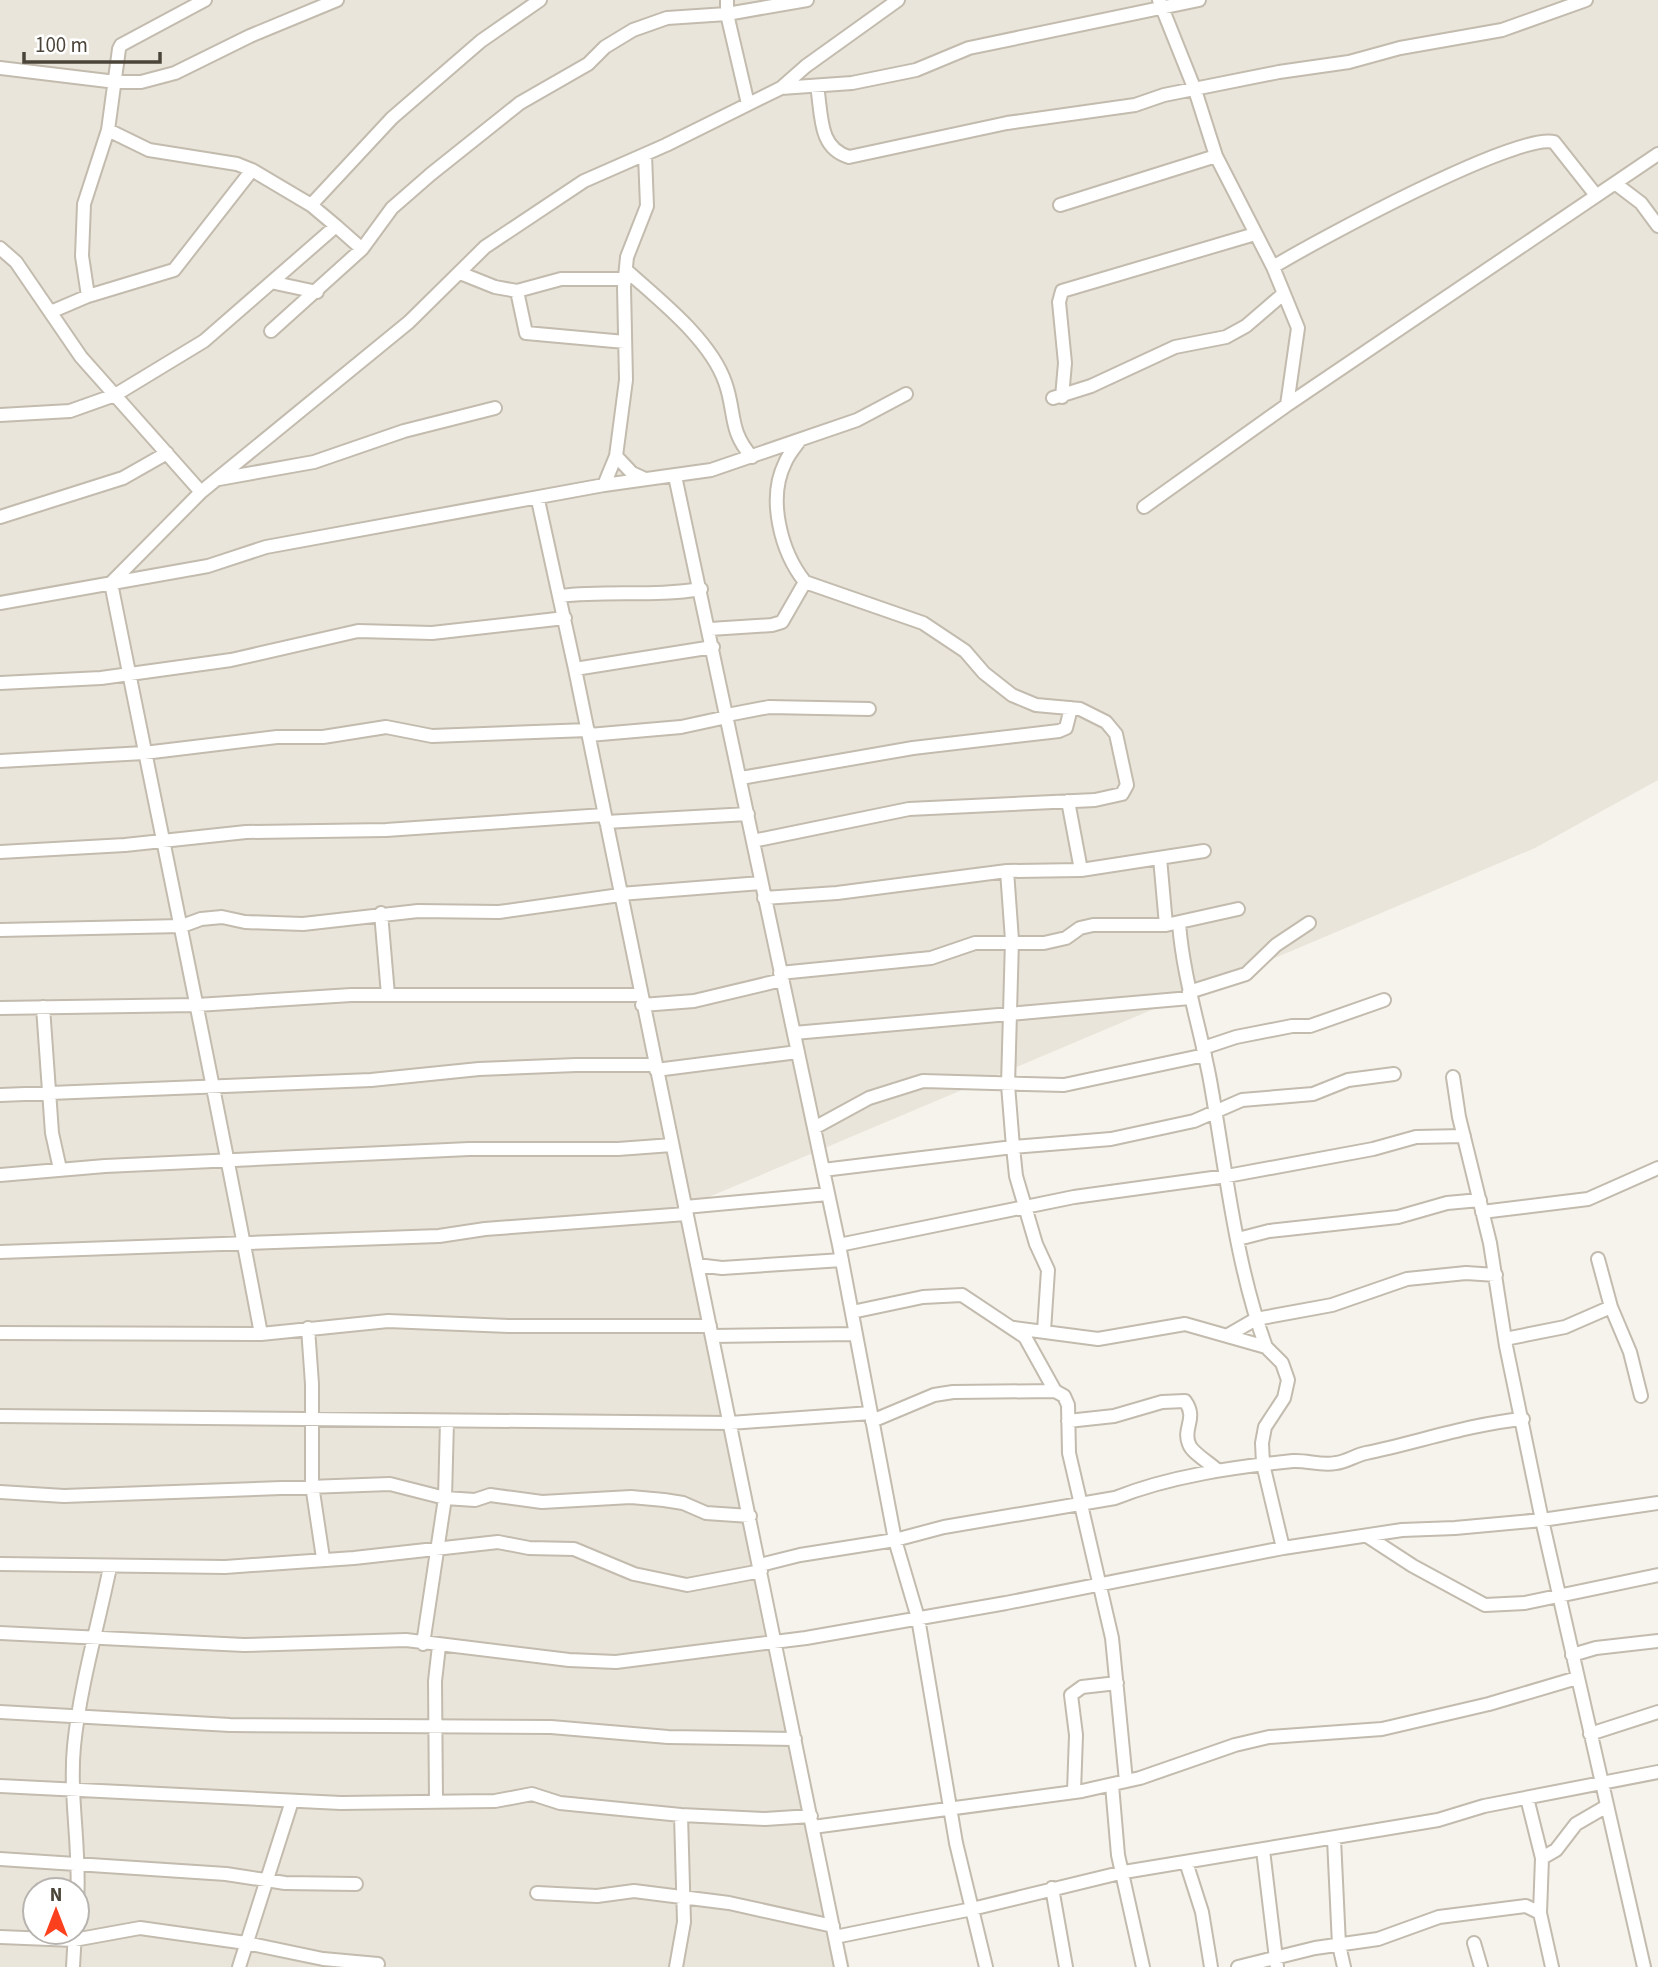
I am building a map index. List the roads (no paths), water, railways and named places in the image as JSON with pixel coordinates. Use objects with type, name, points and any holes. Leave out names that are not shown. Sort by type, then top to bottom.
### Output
[{"type":"street","points":[[88,296],[82,257],[84,204],[108,130],[121,45],[205,0]]},
{"type":"street","points":[[0,68],[116,82],[141,82],[174,73],[337,0]]},
{"type":"street","points":[[311,205],[392,117],[481,41],[540,0]]},
{"type":"street","points":[[727,0],[727,14],[748,104]]},
{"type":"street","points":[[271,331],[362,249],[392,208],[431,174],[520,103],[588,64],[605,47],[633,30],[667,18],[727,14],[807,0]]},
{"type":"street","points":[[111,583],[201,492],[409,322],[485,247],[584,181],[645,155],[781,88],[806,66],[898,0]]},
{"type":"street","points":[[781,88],[852,83],[916,70],[969,48],[1160,5],[1199,0]]},
{"type":"street","points":[[817,86],[827,145],[835,153],[849,157],[1007,123],[1135,105],[1164,95],[1279,72],[1349,62],[1400,48],[1502,30],[1586,0]]},
{"type":"street","points":[[1160,5],[1195,90],[1216,156],[1273,267],[1282,295],[1298,328],[1287,405]]},
{"type":"street","points":[[108,130],[149,150],[237,164],[252,170],[311,205],[362,249]]},
{"type":"street","points":[[1273,267],[1325,236],[1482,161],[1538,141],[1553,142],[1595,194]]},
{"type":"street","points":[[1144,507],[1287,405],[1530,243],[1595,194],[1616,184],[1658,154]]},
{"type":"street","points":[[604,485],[616,456],[626,380],[627,257],[648,206],[645,155]]},
{"type":"street","points":[[1060,205],[1216,156]]},
{"type":"street","points":[[52,311],[88,296],[174,271],[252,170]]},
{"type":"street","points":[[1616,184],[1641,203],[1658,226]]},
{"type":"street","points":[[0,415],[70,411],[114,395],[187,353],[275,283],[336,226]]},
{"type":"street","points":[[1255,234],[1062,290],[1059,302],[1065,363],[1058,397],[1175,347],[1226,337],[1246,326],[1282,295]]},
{"type":"street","points":[[0,248],[16,262],[82,357],[201,492]]},
{"type":"street","points":[[460,273],[495,288],[517,291],[561,279],[625,275],[674,310],[715,362],[726,383],[732,425],[741,444],[752,457]]},
{"type":"street","points":[[275,283],[317,292]]},
{"type":"street","points":[[517,291],[526,333],[625,342]]},
{"type":"street","points":[[0,603],[208,566],[240,558],[254,549],[538,500],[604,485],[711,470],[857,419],[906,394]]},
{"type":"street","points":[[215,480],[314,463],[404,431],[495,408]]},
{"type":"street","points":[[753,841],[909,809],[1113,797],[1122,794],[1127,785],[1116,734],[1092,714],[1071,708],[1036,705],[1012,695],[984,673],[965,651],[923,623],[805,582],[794,568],[780,527],[777,488],[785,463],[800,440]]},
{"type":"street","points":[[0,517],[123,478],[167,453]]},
{"type":"street","points":[[616,456],[632,473],[646,480]]},
{"type":"street","points":[[675,476],[710,629],[764,898],[839,1245],[895,1540],[918,1619],[950,1809],[986,1967]]},
{"type":"street","points":[[538,500],[565,618],[641,1000],[761,1568],[841,1967]]},
{"type":"street","points":[[710,629],[782,622],[805,582]]},
{"type":"street","points":[[111,583],[144,753],[166,842],[261,1334]]},
{"type":"street","points":[[560,596],[615,592],[672,594],[701,589]]},
{"type":"street","points":[[0,683],[129,674],[231,660],[358,631],[432,633],[565,618]]},
{"type":"street","points":[[575,669],[713,647]]},
{"type":"street","points":[[0,761],[144,753],[277,737],[323,737],[386,727],[432,736],[588,733],[681,727],[769,707],[869,709]]},
{"type":"street","points":[[741,778],[913,748],[1059,731],[1066,728],[1071,708]]},
{"type":"street","points":[[1069,801],[1081,870]]},
{"type":"street","points":[[0,852],[166,842],[246,832],[386,830],[605,818],[748,814]]},
{"type":"street","points":[[764,898],[837,893],[1007,871],[1081,870],[1204,851]]},
{"type":"street","points":[[1160,858],[1172,924],[1204,1052],[1238,1239],[1256,1319],[1266,1347]]},
{"type":"street","points":[[1007,871],[1012,940],[1008,1085],[1016,1176],[1036,1244],[1048,1270],[1044,1331]]},
{"type":"street","points":[[0,930],[182,926],[201,919],[222,917],[245,922],[303,924],[381,913],[499,912],[620,894],[761,883]]},
{"type":"street","points":[[0,1007],[197,1005],[388,995],[694,1001],[781,977],[931,958],[975,943],[1012,940],[1044,943],[1066,938],[1080,928],[1093,925],[1172,924],[1238,909]]},
{"type":"street","points":[[381,913],[388,995]]},
{"type":"street","points":[[794,1033],[1189,995],[1246,974],[1276,945],[1309,923]]},
{"type":"street","points":[[814,1128],[869,1098],[923,1080],[1064,1085],[1204,1052],[1292,1026],[1310,1027],[1384,1000]]},
{"type":"street","points":[[43,1007],[51,1133],[60,1169]]},
{"type":"street","points":[[0,1095],[371,1080],[507,1068],[655,1067],[798,1052]]},
{"type":"street","points":[[823,1170],[1013,1147],[1111,1139],[1194,1121],[1215,1110],[1268,1096],[1312,1094],[1348,1080],[1394,1074]]},
{"type":"street","points":[[1453,1077],[1496,1275],[1505,1339],[1542,1520],[1643,1967]]},
{"type":"street","points":[[839,1245],[1027,1206],[1227,1176],[1373,1149],[1416,1137],[1464,1136]]},
{"type":"street","points":[[0,1175],[60,1169],[470,1149],[618,1149],[672,1145]]},
{"type":"street","points":[[1238,1239],[1269,1231],[1398,1217],[1447,1203],[1481,1206],[1588,1199],[1658,1168]]},
{"type":"street","points":[[0,1252],[439,1236],[828,1194]]},
{"type":"street","points":[[1598,1259],[1611,1307],[1630,1352],[1641,1396]]},
{"type":"street","points":[[697,1265],[722,1268],[842,1260]]},
{"type":"street","points":[[1230,1334],[1256,1319],[1332,1305],[1407,1279],[1466,1273],[1496,1275]]},
{"type":"street","points":[[852,1312],[923,1297],[962,1295],[1025,1337],[1055,1391]]},
{"type":"street","points":[[1505,1339],[1565,1326],[1611,1307]]},
{"type":"street","points":[[0,1333],[261,1334],[388,1321],[856,1334]]},
{"type":"street","points":[[1014,1328],[1073,1338],[1098,1339],[1185,1324],[1230,1334],[1266,1347],[1282,1363],[1288,1380],[1283,1398],[1265,1427],[1263,1464],[1283,1548]]},
{"type":"street","points":[[307,1328],[312,1384],[312,1485],[323,1558]]},
{"type":"street","points":[[0,1416],[730,1423],[872,1417],[944,1394],[1055,1391],[1064,1396],[1069,1405],[1069,1453],[1101,1582],[1116,1683],[1126,1781]]},
{"type":"street","points":[[1069,1420],[1114,1416],[1162,1402],[1185,1401],[1192,1416],[1187,1437],[1189,1447],[1217,1470]]},
{"type":"street","points":[[0,1564],[196,1569],[323,1558],[354,1558],[403,1550],[498,1542],[529,1548],[574,1549],[634,1574],[687,1585],[761,1568],[800,1555],[895,1540],[944,1527],[1080,1504],[1217,1470],[1298,1460],[1335,1464],[1365,1453],[1396,1448],[1487,1422],[1523,1419]]},
{"type":"street","points":[[423,1644],[445,1498],[447,1421]]},
{"type":"street","points":[[0,1492],[53,1496],[312,1485],[390,1485],[445,1498],[475,1500],[490,1495],[542,1502],[631,1497],[683,1503],[718,1515],[750,1516]]},
{"type":"street","points":[[0,1633],[244,1645],[382,1639],[569,1660],[616,1662],[918,1619],[1283,1548],[1421,1528],[1455,1528],[1542,1520],[1658,1503]]},
{"type":"street","points":[[1367,1536],[1413,1566],[1485,1605],[1525,1604],[1658,1575]]},
{"type":"street","points":[[79,1876],[74,1745],[110,1567]]},
{"type":"street","points":[[1572,1655],[1597,1648],[1658,1641]]},
{"type":"street","points":[[436,1802],[434,1728],[439,1646]]},
{"type":"street","points":[[0,1786],[292,1801],[495,1801],[532,1794],[561,1803],[681,1815],[812,1822],[950,1809],[1112,1785],[1269,1737],[1382,1729],[1489,1704],[1577,1678]]},
{"type":"street","points":[[1073,1792],[1076,1735],[1071,1695],[1082,1687],[1116,1683]]},
{"type":"street","points":[[0,1712],[230,1725],[551,1727],[668,1737],[795,1739]]},
{"type":"street","points":[[1590,1734],[1658,1712]]},
{"type":"street","points":[[537,1893],[597,1896],[635,1891],[729,1903],[834,1931],[972,1909],[1124,1872],[1334,1839],[1658,1772]]},
{"type":"street","points":[[1112,1785],[1115,1836],[1143,1967]]},
{"type":"street","points":[[1527,1798],[1542,1858],[1540,1913],[1552,1967]]},
{"type":"street","points":[[239,1967],[292,1801]]},
{"type":"street","points":[[1542,1858],[1556,1850],[1576,1824],[1607,1806]]},
{"type":"street","points":[[676,1967],[684,1922],[681,1815]]},
{"type":"street","points":[[1334,1839],[1339,1945],[1344,1967]]},
{"type":"street","points":[[1263,1850],[1277,1963]]},
{"type":"street","points":[[0,1859],[226,1874],[266,1881],[356,1884]]},
{"type":"street","points":[[1186,1862],[1202,1912],[1211,1967]]},
{"type":"street","points":[[1052,1888],[1066,1967]]},
{"type":"street","points":[[1238,1967],[1277,1963],[1339,1945],[1378,1939],[1439,1917],[1525,1906],[1540,1913]]},
{"type":"street","points":[[91,1934],[140,1928],[246,1943],[323,1959],[378,1965]]},
{"type":"street","points":[[0,1937],[21,1937]]},
{"type":"street","points":[[1474,1943],[1481,1967]]},
{"type":"street","points":[[73,1967],[74,1946]]}]
